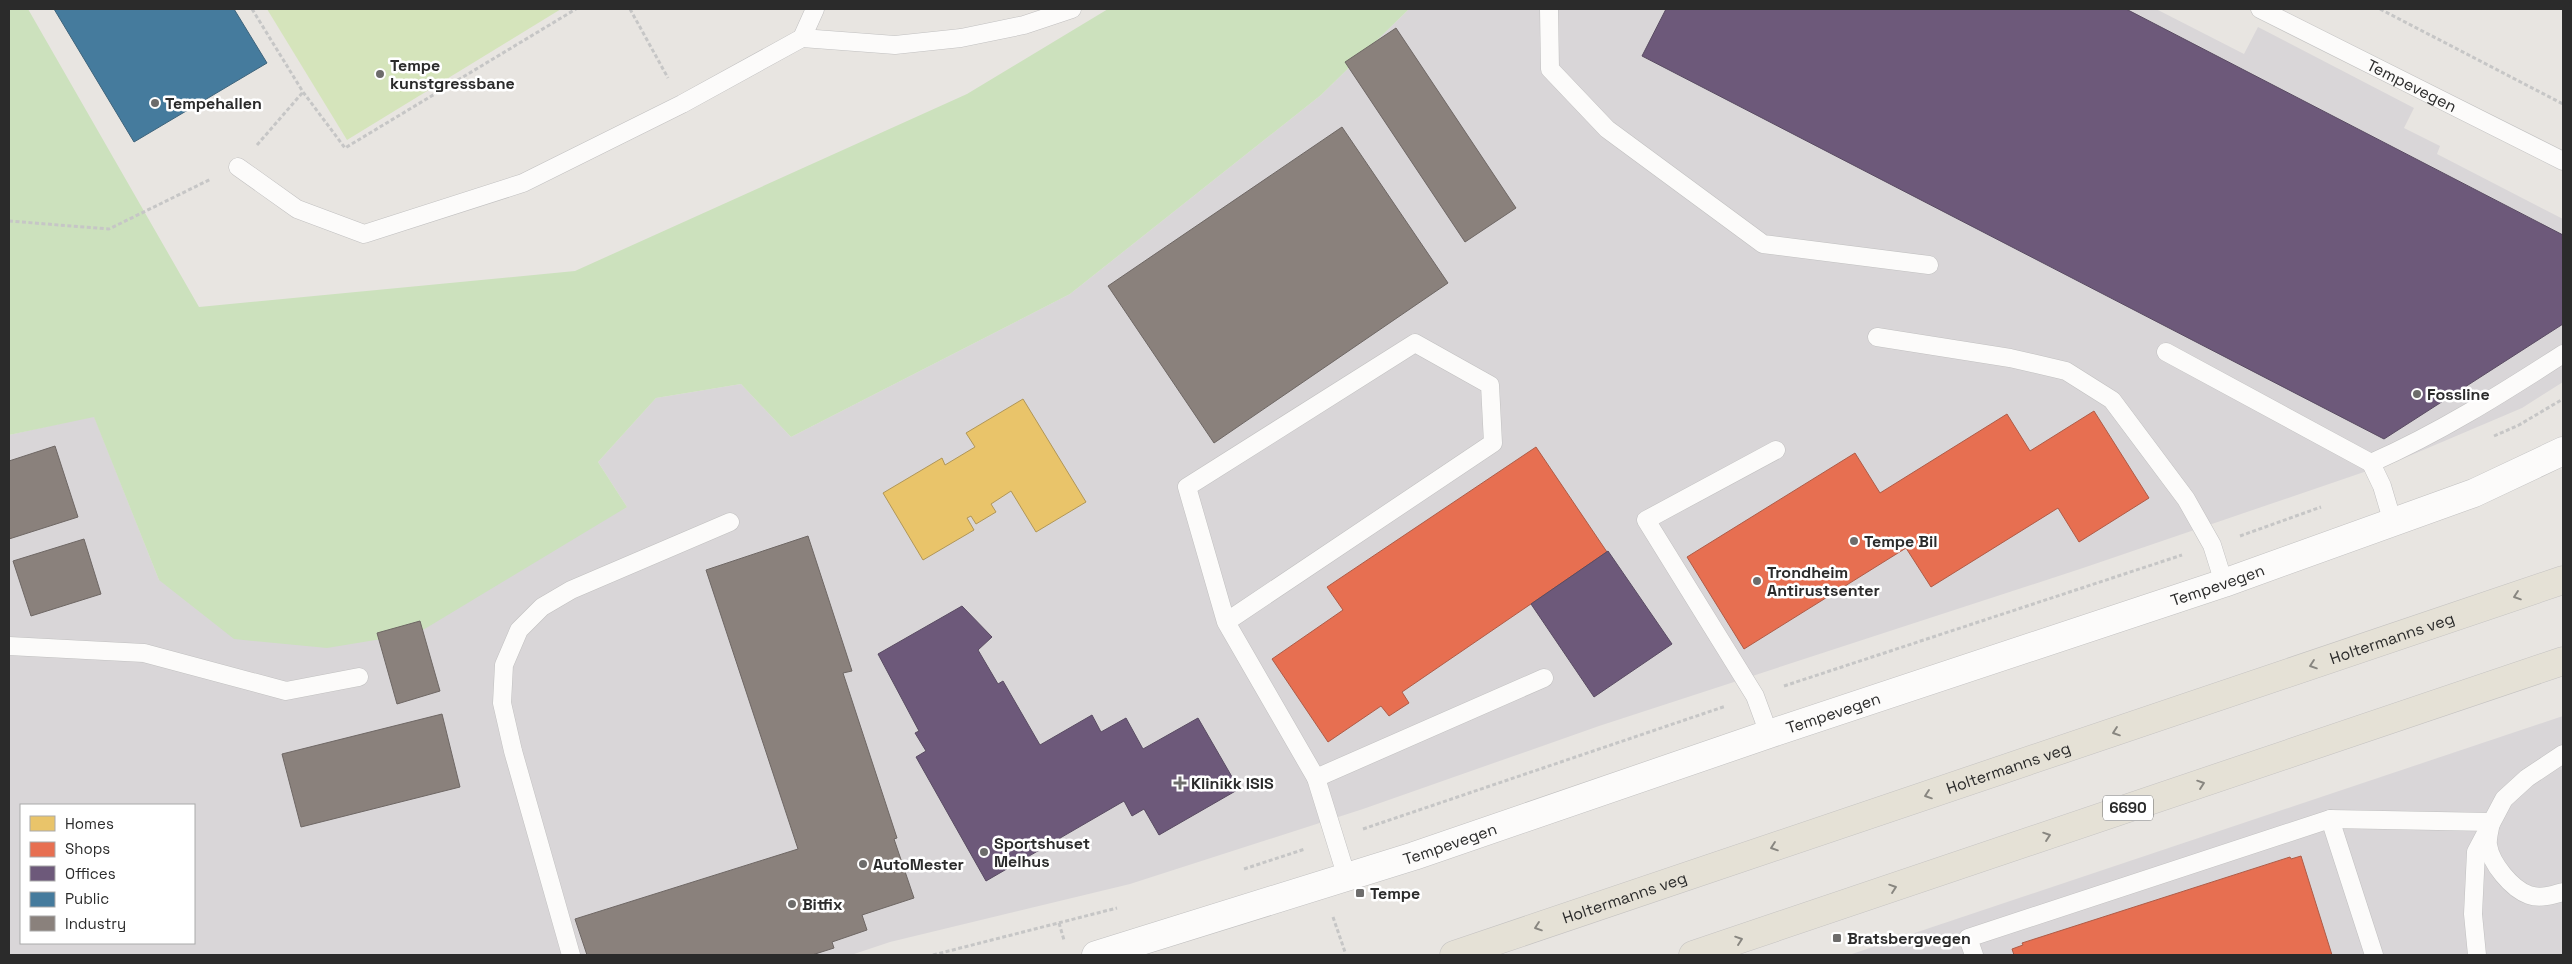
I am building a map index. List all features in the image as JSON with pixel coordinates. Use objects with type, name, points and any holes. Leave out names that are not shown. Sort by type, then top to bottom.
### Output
[{"type":"main road","name":"Holtermanns veg","points":[[1454,955],[2563,580]]},
{"type":"main road","name":"6690","points":[[1693,955],[2563,661]]},
{"type":"street","name":"Tempevegen","points":[[1096,955],[1347,878],[1769,734],[2224,583],[2474,493],[2563,451]]},
{"type":"lane","points":[[802,38],[815,9]]},
{"type":"lane","points":[[238,166],[297,209],[364,234],[523,182],[682,104],[802,38],[895,44],[961,38],[1024,25],[1072,9]]},
{"type":"lane","points":[[1549,9],[1550,69],[1607,128],[1762,244],[1929,266]]},
{"type":"lane","name":"Tempevegen","points":[[2260,9],[2563,161]]},
{"type":"lane","points":[[1877,337],[2010,358],[2066,371],[2112,400],[2186,499],[2212,545],[2224,583]]},
{"type":"lane","points":[[1226,622],[1493,443],[1490,384],[1415,343],[1187,487],[1226,622],[1316,778],[1347,878]]},
{"type":"lane","points":[[2166,352],[2371,463],[2382,486],[2393,523]]},
{"type":"lane","points":[[2371,463],[2412,445],[2507,390],[2563,354]]},
{"type":"lane","points":[[1769,734],[1755,696],[1646,520],[1776,450]]},
{"type":"lane","points":[[571,955],[513,751],[502,704],[504,665],[519,630],[542,607],[571,590],[730,522]]},
{"type":"lane","points":[[9,646],[144,653],[286,691],[359,677]]},
{"type":"lane","points":[[1316,778],[1544,678]]},
{"type":"lane","points":[[2477,955],[2472,914],[2476,852],[2504,799],[2527,778],[2563,754]]},
{"type":"lane","points":[[1974,955],[1968,938],[2330,819],[2491,822]]},
{"type":"lane","points":[[2330,819],[2374,955]]},
{"type":"lane","points":[[2491,822],[2488,846],[2498,867],[2513,884],[2530,895],[2548,896],[2563,892]]},
{"type":"path","points":[[252,9],[303,92],[345,148],[576,9]]},
{"type":"path","points":[[630,9],[682,104]]},
{"type":"path","points":[[2380,9],[2563,104]]},
{"type":"path","points":[[9,221],[109,229],[238,166],[303,92]]},
{"type":"path","points":[[1332,913],[1345,952]]},
{"type":"shaded area","points":[[1409,9],[2156,9],[2244,54],[2258,27],[2414,108],[2404,128],[2440,146],[2437,154],[2563,219],[2563,382],[2522,408],[2402,459],[2083,568],[1599,726],[1363,809],[1130,884],[890,942],[851,955],[9,955],[9,435],[94,416],[159,580],[627,507],[598,462],[656,398],[741,384],[791,437],[1070,294],[1321,95]]},
{"type":"shaded area","points":[[2563,716],[2563,955],[1849,955]]},
{"type":"green space","points":[[9,9],[28,9],[199,307],[575,271],[967,94],[1108,9],[1409,9],[1321,95],[1070,294],[791,437],[741,384],[656,398],[598,462],[627,507],[418,633],[327,648],[234,639],[159,580],[94,417],[9,435]]},
{"type":"green space","name":"Tempe kunstgressbane","points":[[267,9],[561,9],[347,140]]},
{"type":"building: Homes","points":[[1023,399],[1086,502],[1036,532],[1011,491],[991,504],[996,512],[976,524],[971,516],[967,518],[974,530],[923,560],[883,493],[942,458],[945,465],[975,447],[966,433]]},
{"type":"building: Shops","points":[[2094,411],[2149,498],[2079,542],[2058,508],[1931,587],[1906,548],[1744,649],[1687,557],[1855,453],[1880,493],[2007,414],[2030,451]]},
{"type":"building: Shops","points":[[1536,447],[1607,552],[1402,692],[1409,703],[1389,716],[1381,706],[1328,742],[1272,659],[1343,610],[1327,587]]},
{"type":"building: Shops","points":[[2301,856],[2332,955],[2014,955],[2012,949],[2023,945],[2022,943],[2290,857],[2291,859]]},
{"type":"building: Offices","points":[[1666,9],[2126,9],[2563,235],[2563,324],[2384,439],[1642,56]]},
{"type":"building: Offices","points":[[1608,551],[1672,644],[1594,697],[1531,604]]},
{"type":"building: Offices","points":[[962,606],[992,637],[978,650],[998,684],[1003,681],[1040,745],[1092,715],[1101,732],[1126,718],[1143,749],[1198,718],[1239,789],[1159,835],[1144,809],[1132,816],[1124,801],[986,881],[916,757],[926,751],[915,733],[919,731],[878,654]]},
{"type":"building: Public","name":"Tempehallen","points":[[54,9],[234,9],[267,63],[134,142]]},
{"type":"building: Industry","points":[[1396,28],[1516,208],[1465,242],[1345,62]]},
{"type":"building: Industry","points":[[1342,127],[1448,283],[1214,443],[1108,286]]},
{"type":"building: Industry","points":[[55,446],[78,517],[9,539],[9,461]]},
{"type":"building: Industry","points":[[808,536],[852,671],[843,673],[897,838],[894,839],[914,898],[862,915],[867,930],[832,942],[834,948],[812,955],[587,955],[575,919],[798,849],[706,570]]},
{"type":"building: Industry","points":[[84,539],[101,594],[31,616],[13,561]]},
{"type":"building: Industry","points":[[420,621],[440,691],[397,704],[377,633]]},
{"type":"building: Industry","points":[[442,714],[460,787],[301,827],[282,754]]},
{"type":"place","name":"Tempe kunstgressbane","points":[[380,74]]},
{"type":"place","name":"Tempehallen","points":[[155,103]]},
{"type":"place","name":"Fossline","points":[[2417,394]]},
{"type":"place","name":"Tempe Bil","points":[[1854,541]]},
{"type":"place","name":"Trondheim Antirustsenter","points":[[1757,581]]},
{"type":"place","name":"Klinikk ISIS","points":[[1180,783]]},
{"type":"place","name":"Sportshuset Melhus","points":[[984,852]]},
{"type":"place","name":"AutoMester","points":[[863,864]]},
{"type":"place","name":"Tempe","points":[[1360,893]]},
{"type":"place","name":"Bitfix","points":[[792,904]]},
{"type":"place","name":"Bratsbergvegen","points":[[1837,938]]}]
